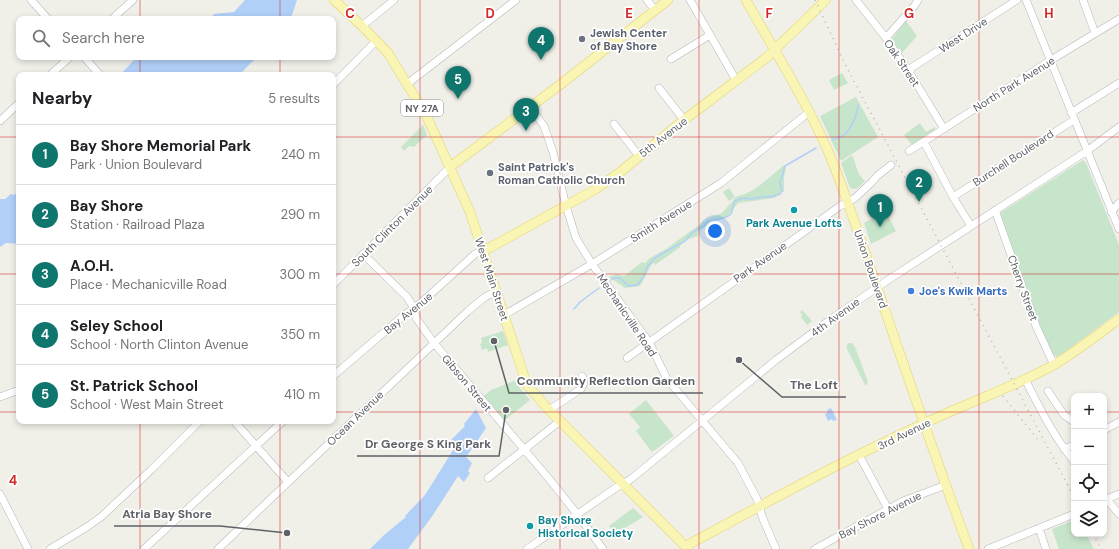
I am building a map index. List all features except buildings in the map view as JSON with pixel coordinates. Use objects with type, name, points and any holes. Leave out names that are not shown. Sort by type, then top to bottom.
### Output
[{"type":"main road","name":"NY 27A","points":[[334,0],[376,41]]},
{"type":"main road","points":[[450,167],[668,0]]},
{"type":"main road","name":"Union Boulevard","points":[[746,0],[775,49],[827,150],[848,202],[969,549]]},
{"type":"main road","name":"5th Avenue","points":[[483,250],[566,206],[605,182],[766,58],[826,0]]},
{"type":"main road","name":"West Main Street","points":[[376,41],[388,52],[428,117],[470,212],[526,385],[623,484]]},
{"type":"main road","name":"3rd Avenue","points":[[687,547],[758,506],[859,455],[924,423],[1054,365],[1119,319]]},
{"type":"main road","name":"NY 27A","points":[[623,484],[687,547]]},
{"type":"street","points":[[31,0],[45,16]]},
{"type":"street","points":[[115,16],[133,0]]},
{"type":"street","points":[[362,26],[394,0]]},
{"type":"street","points":[[407,84],[516,0]]},
{"type":"street","points":[[647,0],[655,10]]},
{"type":"street","points":[[690,0],[736,80]]},
{"type":"street","name":"Oak Street","points":[[856,0],[886,38],[908,70],[944,129]]},
{"type":"street","points":[[886,38],[918,0]]},
{"type":"street","name":"West Drive","points":[[908,70],[1017,0]]},
{"type":"street","points":[[1026,0],[1119,230]]},
{"type":"street","points":[[1082,0],[1095,33]]},
{"type":"street","name":"North Park Avenue","points":[[910,151],[1051,60],[1119,19]]},
{"type":"street","points":[[671,59],[710,35]]},
{"type":"street","points":[[336,82],[376,41]]},
{"type":"street","points":[[53,72],[67,60]]},
{"type":"street","points":[[87,60],[97,72]]},
{"type":"street","name":"Burchell Boulevard","points":[[952,197],[1119,83]]},
{"type":"street","points":[[659,88],[684,120]]},
{"type":"street","points":[[0,121],[16,106]]},
{"type":"street","name":"Mechanicville Road","points":[[530,107],[544,126],[576,238],[592,264],[649,342],[667,379],[738,463],[757,498],[758,506],[776,549]]},
{"type":"street","name":"Smith Avenue","points":[[504,315],[592,264],[721,183],[808,112]]},
{"type":"street","points":[[614,124],[639,156]]},
{"type":"street","name":"4th Avenue","points":[[527,549],[616,487],[623,484],[776,360],[831,319],[970,226],[1087,151],[1119,127]]},
{"type":"street","points":[[924,142],[952,197],[970,226]]},
{"type":"street","name":"Park Avenue","points":[[627,358],[840,206],[848,202],[891,165]]},
{"type":"street","name":"South Clinton Avenue","points":[[336,281],[450,167]]},
{"type":"street","points":[[1111,212],[1119,203]]},
{"type":"street","name":"Cherry Street","points":[[995,210],[1036,326],[1054,365]]},
{"type":"street","name":"Bay Avenue","points":[[336,373],[414,308],[475,254],[483,250]]},
{"type":"street","name":"Gibson Street","points":[[363,254],[407,297],[414,308],[416,318],[434,343],[525,450],[577,514],[603,549]]},
{"type":"street","name":"Ocean Avenue","points":[[218,549],[468,310],[485,297],[496,291]]},
{"type":"street","points":[[549,410],[581,389],[584,385],[582,376]]},
{"type":"street","points":[[1024,379],[1035,401],[1064,449],[1071,457]]},
{"type":"street","points":[[0,397],[16,391]]},
{"type":"street","points":[[1048,392],[1064,415],[1071,420]]},
{"type":"street","points":[[488,478],[560,421]]},
{"type":"street","points":[[1106,429],[1119,422]]},
{"type":"street","points":[[50,549],[102,517],[152,470],[197,424]]},
{"type":"street","points":[[237,424],[288,482]]},
{"type":"street","points":[[144,549],[280,424]]},
{"type":"street","points":[[1064,449],[1071,446]]},
{"type":"street","points":[[859,455],[888,509]]},
{"type":"street","name":"Bay Shore Avenue","points":[[815,549],[903,501],[946,485]]},
{"type":"street","points":[[0,494],[28,549]]},
{"type":"street","points":[[1107,498],[1119,494]]},
{"type":"street","points":[[1107,501],[1119,514]]},
{"type":"street","points":[[988,549],[1071,515]]},
{"type":"street","points":[[1039,528],[1046,549]]},
{"type":"green space","points":[[906,21],[917,36],[901,54],[892,39]]},
{"type":"green space","points":[[842,73],[848,83],[834,90],[829,80]]},
{"type":"green space","points":[[856,97],[878,137],[841,161],[820,116]]},
{"type":"green space","points":[[920,123],[926,132],[935,127],[935,131],[912,145],[904,135]]},
{"type":"green space","points":[[423,125],[427,135],[414,147],[409,146],[404,151],[401,147]]},
{"type":"green space","points":[[852,155],[858,172],[865,181],[858,188],[854,189],[850,188],[841,163]]},
{"type":"green space","points":[[1083,160],[1086,163],[1119,245],[1119,312],[1058,357],[1053,355],[1033,310],[1000,213]]},
{"type":"green space","points":[[784,165],[786,167],[784,191],[774,198],[738,203],[726,218],[714,221],[699,231],[698,236],[683,241],[679,248],[655,265],[654,263],[652,264],[640,286],[625,288],[609,277],[617,274],[624,276],[642,262],[645,263],[707,219],[722,213],[737,196],[743,195],[756,188]]},
{"type":"green space","points":[[729,188],[735,197],[729,201],[723,192]]},
{"type":"green space","points":[[886,212],[896,231],[871,244],[864,223]]},
{"type":"green space","points":[[802,310],[812,321],[807,325],[801,317],[802,315],[800,312]]},
{"type":"green space","points":[[503,331],[508,345],[488,352],[487,348],[482,350],[480,344],[482,343],[481,338]]},
{"type":"green space","points":[[852,343],[855,347],[868,382],[866,385],[847,349],[847,345]]},
{"type":"green space","points":[[516,380],[519,387],[530,400],[504,421],[484,396],[491,390]]},
{"type":"green space","points":[[646,400],[674,436],[652,452],[636,431],[640,427],[629,414]]},
{"type":"green space","points":[[633,508],[643,517],[615,534],[609,526]]},
{"type":"green space","points":[[1071,521],[1071,537],[1088,537],[1094,549],[1059,549],[1052,529]]},
{"type":"water","points":[[245,0],[297,0],[291,16],[212,16],[214,14],[234,12]]},
{"type":"water","points":[[254,60],[242,72],[123,72],[133,61]]},
{"type":"water","points":[[16,193],[16,244],[6,243],[0,247],[0,199],[5,199],[11,194],[14,195]]},
{"type":"water","points":[[831,408],[837,420],[833,421],[832,419],[828,421],[825,414],[828,412],[827,410]]},
{"type":"water","points":[[476,409],[486,428],[466,457],[472,463],[468,471],[470,473],[464,482],[458,476],[433,515],[408,549],[370,549],[406,517],[405,516],[425,495],[455,447],[451,440],[465,426],[464,424]]},
{"type":"waterway","points":[[832,140],[844,135],[852,125],[858,105]]},
{"type":"waterway","points":[[611,280],[614,278],[620,278],[628,286],[637,285],[643,278],[647,267],[656,257],[685,241],[693,232],[704,226],[708,221],[729,216],[732,212],[735,201],[743,198],[751,199],[770,197],[780,194],[782,191],[780,183],[785,166],[816,148]]},
{"type":"waterway","points":[[574,309],[580,302],[599,288]]},
{"type":"railway","points":[[815,0],[845,64],[1071,491]]},
{"type":"railway","points":[[1003,396],[1039,441]]},
{"type":"railway","points":[[1095,537],[1101,549]]},
{"type":"place","name":"Jewish Center of Bay Shore","points":[[582,39]]},
{"type":"place","name":"Seley School","points":[[541,60]]},
{"type":"place","name":"St. Patrick School","points":[[458,99]]},
{"type":"place","name":"A.O.H.","points":[[526,131]]},
{"type":"place","name":"Saint Patrick's Roman Catholic Church","points":[[490,173]]},
{"type":"place","name":"Bay Shore","points":[[919,202]]},
{"type":"place","name":"Park Avenue Lofts","points":[[794,210]]},
{"type":"place","name":"Bay Shore Memorial Park","points":[[880,227]]},
{"type":"place","name":"Joe's Kwik Marts","points":[[911,291]]},
{"type":"place","name":"Community Reflection Garden","points":[[494,341]]},
{"type":"place","name":"The Loft","points":[[739,360]]},
{"type":"place","name":"Dr George S King Park","points":[[506,410]]},
{"type":"place","name":"Bay Shore Historical Society","points":[[530,526]]},
{"type":"place","name":"Atria Bay Shore","points":[[287,533]]}]
